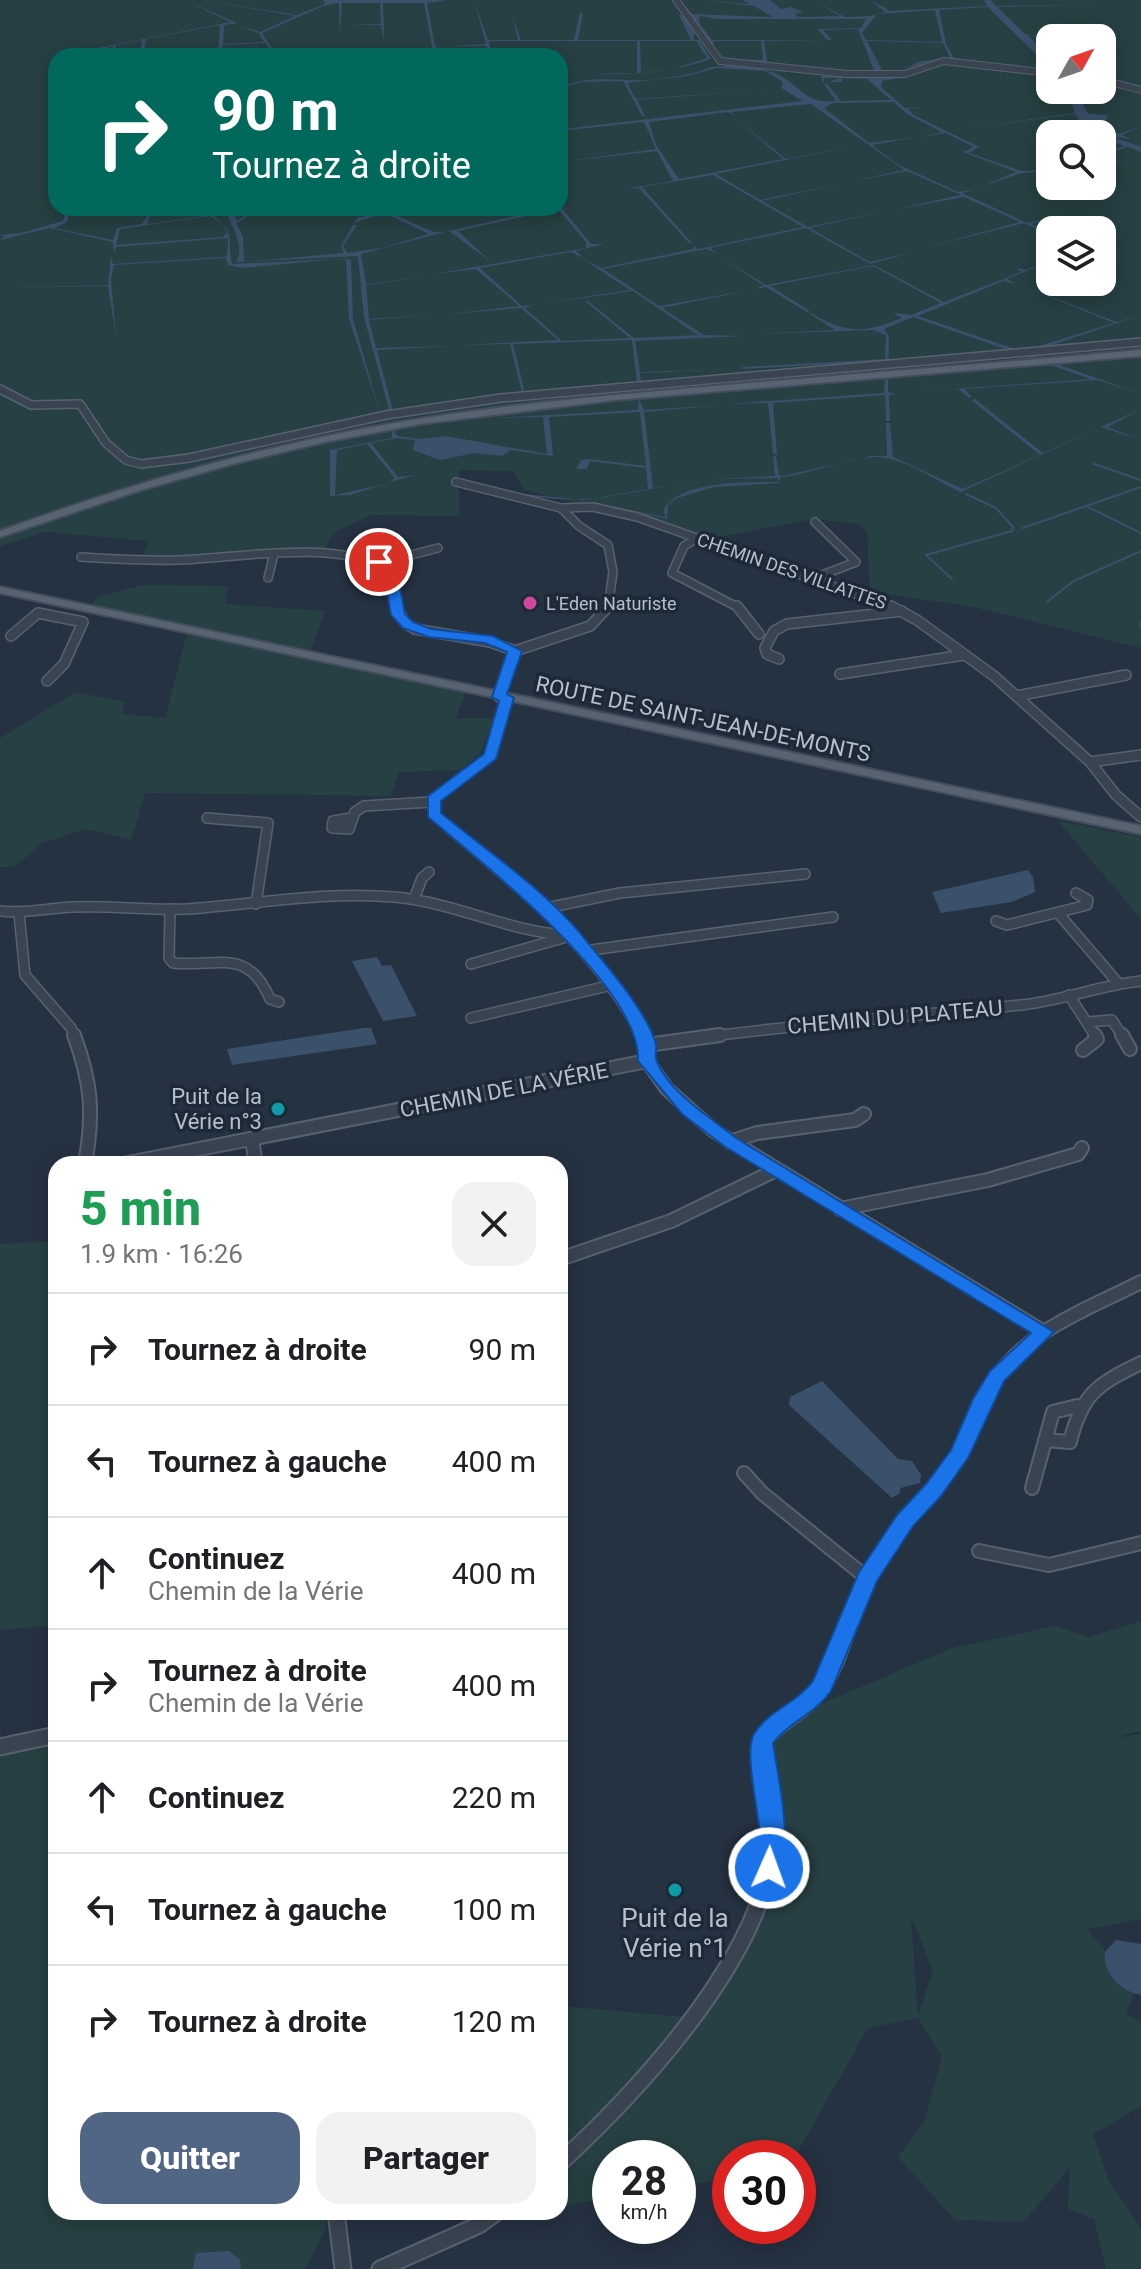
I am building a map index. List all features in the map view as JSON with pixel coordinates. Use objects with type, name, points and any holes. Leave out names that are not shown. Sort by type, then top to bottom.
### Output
[{"type":"main road","points":[[0,534],[176,476],[372,430],[557,403],[1141,353]]},
{"type":"main road","name":"ROUTE DE SAINT-JEAN-DE-MONTS","points":[[0,591],[23,593],[80,608],[1141,830]]},
{"type":"street","points":[[676,0],[720,61],[834,74],[892,75],[944,61],[1036,71]]},
{"type":"street","points":[[1116,84],[1141,90]]},
{"type":"street","points":[[0,389],[31,405],[80,404],[106,443],[126,460],[141,464],[170,461],[358,420],[480,401],[1141,342]]},
{"type":"street","points":[[81,557],[169,561],[328,554],[373,565],[391,578],[398,615],[408,625],[429,633],[488,639],[515,651],[599,623],[610,607],[613,567],[608,545],[579,526],[561,508],[456,482]]},
{"type":"street","name":"CHEMIN DES VILLATTES","points":[[561,508],[593,507],[655,522],[903,611],[1016,696],[1090,762],[1116,795],[1141,817]]},
{"type":"street","points":[[812,579],[856,562],[815,522]]},
{"type":"street","points":[[696,539],[684,546],[672,573],[709,589],[739,608],[759,634]]},
{"type":"street","points":[[373,565],[438,548]]},
{"type":"street","points":[[268,578],[272,573],[274,554]]},
{"type":"street","points":[[71,617],[80,608]]},
{"type":"street","points":[[779,659],[767,654],[765,648],[774,631],[787,624],[903,611]]},
{"type":"street","points":[[11,636],[38,613],[82,620],[83,624],[64,664],[47,681]]},
{"type":"street","points":[[352,818],[364,806],[431,802],[487,761],[515,651]]},
{"type":"street","points":[[840,674],[964,655]]},
{"type":"street","points":[[1016,696],[1126,675]]},
{"type":"street","points":[[1090,762],[1141,755]]},
{"type":"street","points":[[431,802],[433,814],[440,822],[546,908],[584,951],[612,985],[647,1045],[647,1061],[688,1110],[730,1142],[1044,1332]]},
{"type":"street","points":[[207,818],[268,823],[259,866],[256,904]]},
{"type":"street","points":[[414,899],[422,878],[429,872]]},
{"type":"street","points":[[546,908],[620,893],[805,874]]},
{"type":"street","points":[[996,921],[1007,925],[1087,905],[1088,900],[1076,893]]},
{"type":"street","points":[[0,911],[19,913],[72,907],[170,909],[339,896],[414,899],[488,914],[568,936]]},
{"type":"street","points":[[170,909],[169,958],[173,963],[232,961],[258,973],[270,999],[279,1002]]},
{"type":"street","points":[[19,913],[25,975],[30,985],[71,1028],[87,1070],[93,1118],[86,1156]]},
{"type":"street","points":[[1058,913],[1118,983]]},
{"type":"street","points":[[584,951],[833,917]]},
{"type":"street","points":[[471,964],[550,944],[568,936]]},
{"type":"street","name":"CHEMIN DU PLATEAU","points":[[647,1045],[821,1022],[1015,1007],[1118,983],[1141,981]]},
{"type":"street","points":[[471,1018],[612,985]]},
{"type":"street","points":[[1069,995],[1097,1039],[1083,1050]]},
{"type":"street","points":[[1088,1022],[1112,1020],[1130,1049]]},
{"type":"street","name":"CHEMIN DE LA VÉRIE","points":[[166,1156],[647,1061]]},
{"type":"street","points":[[730,1142],[757,1133],[855,1120],[864,1114]]},
{"type":"street","points":[[252,1140],[255,1156]]},
{"type":"street","points":[[840,1209],[988,1180],[1078,1154],[1082,1148]]},
{"type":"street","points":[[568,1256],[736,1195],[776,1170]]},
{"type":"street","points":[[568,2155],[639,2084],[683,2030],[761,1902],[772,1839],[762,1742],[773,1726],[811,1701],[823,1685],[867,1578],[905,1521],[934,1490],[960,1452],[983,1399],[997,1376],[1044,1332],[1141,1282]]},
{"type":"street","points":[[1045,1440],[1070,1442],[1077,1406],[1092,1390],[1141,1363]]},
{"type":"street","points":[[1032,1488],[1053,1412],[1077,1406]]},
{"type":"street","points":[[744,1473],[771,1501],[867,1578]]},
{"type":"street","points":[[979,1551],[1049,1565],[1141,1543]]},
{"type":"street","points":[[0,1747],[48,1737]]},
{"type":"street","points":[[337,2220],[343,2269]]},
{"type":"street","points":[[380,2269],[486,2220]]},
{"type":"green space","points":[[0,0],[1141,0],[1141,648],[969,606],[870,592],[867,531],[858,524],[814,519],[713,538],[524,490],[513,471],[459,470],[459,516],[371,515],[333,533],[325,550],[142,558],[149,541],[45,532],[0,546]]},
{"type":"green space","points":[[142,585],[228,586],[226,604],[325,611],[310,652],[468,685],[456,718],[494,718],[481,752],[461,770],[399,772],[391,796],[145,793],[131,840],[86,829],[43,843],[14,867],[0,867],[0,738],[76,692],[125,702],[122,714],[165,718],[188,629],[90,607],[98,597]]},
{"type":"green space","points":[[1058,821],[1141,837],[1141,919]]},
{"type":"green space","points":[[48,1241],[48,1626],[0,1630],[0,1244]]},
{"type":"green space","points":[[1141,1621],[1141,1731],[1113,1738],[1141,1734],[1141,1919],[1088,1929],[1135,1990],[1126,2014],[1141,2023],[1141,2106],[1093,2134],[1109,2181],[1141,2228],[1141,2269],[1106,2269],[1094,2219],[1068,2209],[1070,2167],[1024,2222],[955,2220],[898,2157],[924,2122],[942,2057],[918,2018],[868,2028],[804,2140],[712,2140],[712,2181],[696,2184],[696,2140],[592,2140],[592,2201],[568,2205],[568,2007],[697,2018],[763,1906],[779,1829],[767,1738],[807,1710],[952,1648],[1055,1626],[1089,1637]],"holes":[[[911,1916],[933,1971],[918,2016]]]},
{"type":"green space","points":[[48,1742],[48,2220],[325,2220],[327,2227],[305,2269],[0,2269],[0,1749]]},
{"type":"water","points":[[185,0],[237,23],[224,25],[223,44],[264,42],[259,33],[237,25],[260,32],[295,16],[201,0],[297,15],[325,4],[323,0],[447,0],[427,3],[435,46],[446,47],[432,48],[424,3],[383,3],[384,41],[381,25],[346,25],[381,24],[380,3],[342,3],[340,35],[339,3],[323,6],[262,33],[272,48],[266,43],[223,45],[219,48],[220,25],[146,39],[144,48],[141,48],[142,40],[116,45],[115,48],[98,48],[230,22]]},
{"type":"water","points":[[474,0],[488,40],[518,40],[512,15],[521,40],[574,40],[580,13],[583,13],[578,40],[691,40],[679,15],[683,15],[694,32],[694,40],[699,40],[711,59],[675,68],[707,58],[696,41],[640,41],[641,73],[595,74],[637,73],[637,41],[489,41],[490,48],[449,46],[486,44]]},
{"type":"water","points":[[680,0],[692,14],[773,17],[754,6],[703,0],[749,4],[743,0],[770,0],[781,9],[791,7],[803,12],[795,14],[799,17],[840,16],[812,0],[845,17],[877,14],[862,33],[866,40],[942,42],[935,10],[878,14],[885,12],[871,0],[890,11],[987,6],[984,0],[991,0],[995,6],[1107,4],[997,7],[1025,34],[1036,36],[1028,35],[1036,43],[1036,54],[988,7],[939,10],[946,44],[954,58],[990,64],[934,60],[902,70],[921,61],[950,58],[943,43],[867,41],[883,72],[875,73],[858,29],[823,30],[832,40],[764,41],[767,62],[803,71],[764,63],[763,61],[722,60],[713,49],[723,59],[763,60],[761,41],[714,41],[713,48]],"holes":[[[699,16],[717,19],[866,19],[861,28],[818,29],[827,40],[712,40],[700,24]]]},
{"type":"water","points":[[711,67],[743,67],[768,71],[775,73],[816,100],[836,101],[824,84],[827,84],[841,101],[891,100],[867,79],[842,78],[842,82],[829,82],[840,78],[825,78],[823,83],[821,76],[905,77],[882,81],[881,87],[905,108],[923,107],[908,109],[914,115],[979,147],[969,153],[1022,171],[1036,172],[1018,174],[980,187],[1016,172],[963,152],[974,147],[946,133],[920,137],[942,132],[907,114],[894,102],[833,103],[824,108],[869,143],[917,137],[872,145],[897,164],[958,192],[979,189],[962,193],[1027,223],[1036,221],[1031,224],[1036,229],[1024,223],[920,249],[1020,222],[964,197],[893,210],[961,195],[907,171],[848,182],[904,170],[811,104],[731,112],[736,116],[728,112],[649,122],[656,145],[679,179],[783,159],[735,118],[786,159],[860,145],[716,174],[760,200],[845,183],[762,201],[808,227],[889,210],[810,228],[870,262],[918,251],[870,264],[806,228],[710,248],[717,253],[706,249],[603,269],[659,306],[751,290],[662,308],[704,335],[745,336],[635,341],[640,372],[737,369],[640,373],[641,382],[637,382],[632,340],[513,344],[525,393],[522,393],[510,344],[461,345],[558,340],[521,308],[448,314],[519,306],[476,269],[434,274],[586,248],[586,242],[564,216],[568,216],[591,244],[604,244],[576,251],[583,257],[571,252],[480,268],[522,306],[533,305],[525,308],[562,341],[630,338],[585,301],[634,338],[698,335],[633,291],[537,304],[630,290],[583,259],[601,268],[694,249],[693,245],[698,249],[803,227],[713,175],[642,187],[692,243],[689,243],[639,188],[625,189],[673,181],[657,151],[568,161],[656,149],[644,122],[568,128],[803,101],[781,88],[783,82],[765,71],[716,68],[687,76],[627,83],[636,99],[777,89],[637,100],[645,116],[642,116],[623,81],[581,82],[568,86],[580,81],[602,79],[656,79]]},
{"type":"water","points":[[1072,104],[1083,104],[1088,114],[1108,115],[1106,120],[1079,120],[1076,114],[954,130],[1075,113]]},
{"type":"water","points":[[1141,127],[1122,135],[1131,139],[1116,137],[1116,133]]},
{"type":"water","points":[[1116,138],[1141,147],[1141,152],[1128,147],[1116,151],[1124,146],[1116,143]]},
{"type":"water","points":[[65,216],[68,216],[67,222],[54,228],[113,240],[117,228],[142,224],[147,216],[147,224],[210,216],[120,229],[116,245],[223,237],[227,233],[223,225],[228,233],[232,264],[336,259],[243,268],[228,265],[226,258],[114,265],[111,279],[116,337],[108,286],[0,288],[108,285],[111,256],[113,264],[222,257],[227,256],[228,238],[116,247],[114,254],[113,242],[49,228],[0,240],[5,236],[0,235],[21,233],[63,221]]},
{"type":"water","points":[[228,216],[236,216],[236,220],[247,216],[236,223],[243,237],[244,262],[237,262],[239,245]]},
{"type":"water","points":[[366,216],[376,216],[354,223],[357,218]]},
{"type":"water","points":[[391,216],[433,232],[445,232],[361,254],[366,284],[430,276],[366,285],[369,319],[442,314],[369,320],[376,348],[456,346],[377,350],[393,412],[390,413],[364,317],[358,256],[253,261],[344,253],[341,246],[353,225],[357,225],[343,246],[347,253],[382,248],[429,234]]},
{"type":"water","points":[[526,216],[458,231],[491,262],[449,231]]},
{"type":"water","points":[[716,255],[766,285],[874,265],[944,302],[1021,272],[1017,268],[1025,270],[1036,266],[1007,279],[1016,284],[1003,281],[918,316],[1015,349],[1036,347],[1114,323],[1047,296],[1117,322],[1141,315],[1052,345],[1020,351],[1141,394],[1097,380],[964,389],[972,397],[969,398],[958,389],[900,393],[1091,379],[913,317],[884,329],[889,336],[888,392],[895,394],[889,395],[890,421],[886,421],[885,395],[773,403],[777,454],[773,454],[768,403],[726,404],[884,393],[886,361],[742,367],[885,359],[886,335],[873,330],[751,334],[835,330],[810,314],[846,328],[867,329],[902,318],[893,313],[911,315],[941,303],[873,266],[770,286],[810,311],[807,312],[766,287],[756,289],[763,285]]},
{"type":"water","points":[[341,258],[351,260],[353,319],[380,413],[349,319],[346,260]]},
{"type":"water","points":[[639,398],[644,410],[721,405],[644,412],[653,488],[673,485],[596,498],[648,489],[646,468],[590,461],[587,469],[576,469],[581,460],[589,459],[646,466],[640,412],[549,417],[553,456],[510,450],[502,456],[475,453],[440,460],[413,450],[415,440],[397,438],[371,443],[398,477],[416,475],[389,482],[395,478],[367,444],[337,450],[335,495],[385,484],[350,495],[330,496],[330,450],[392,438],[392,429],[398,436],[419,439],[446,436],[547,454],[543,417],[494,418],[638,410]]},
{"type":"water","points":[[975,399],[1043,453],[1141,409],[1108,427],[1141,440],[1101,427],[961,492],[896,460],[874,457],[859,459],[871,456],[887,456],[886,423],[890,423],[893,457],[963,489],[1040,455],[971,400]]},
{"type":"water","points":[[773,456],[776,456],[779,475],[841,463],[781,477],[779,483],[714,487],[677,498],[668,505],[673,500],[685,493],[700,488],[734,483],[779,482],[778,478],[712,479],[775,476]]},
{"type":"water","points":[[514,493],[574,499],[542,498]]},
{"type":"water","points":[[600,504],[665,517],[664,509],[668,505],[667,519]]},
{"type":"water","points":[[1028,870],[1033,877],[1035,892],[1012,902],[941,913],[932,892]]},
{"type":"water","points":[[377,957],[382,966],[391,965],[417,1016],[383,1021],[352,961]]},
{"type":"water","points":[[371,1028],[377,1044],[232,1065],[227,1049]]},
{"type":"water","points":[[822,1381],[898,1459],[912,1461],[921,1475],[920,1483],[901,1488],[899,1494],[892,1498],[789,1405],[790,1397]]},
{"type":"water","points":[[1116,1940],[1141,1944],[1141,1995],[1127,1990],[1110,1974],[1105,1952]]},
{"type":"water","points":[[229,2251],[240,2260],[241,2269],[193,2269],[196,2253]]},
{"type":"waterway","points":[[1094,464],[1141,480]]},
{"type":"waterway","points":[[1086,506],[1141,487]]},
{"type":"waterway","points":[[952,579],[926,555],[1012,531],[1013,527],[996,508],[966,494]]},
{"type":"waterway","points":[[1023,528],[1086,506]]},
{"type":"waterway","points":[[1086,506],[1141,533]]},
{"type":"waterway","points":[[1047,602],[1072,582],[1141,551]]},
{"type":"place","name":"L'Eden Naturiste","points":[[530,603]]},
{"type":"place","name":"Puit de la Vérie n°3","points":[[278,1109]]},
{"type":"place","name":"Puit de la Vérie n°1","points":[[675,1890]]},
{"type":"route","points":[[379,562],[373,565],[391,578],[398,615],[408,625],[429,633],[488,639],[515,651],[499,697],[507,698],[491,756],[433,799],[433,814],[546,908],[572,935],[627,1007],[647,1045],[647,1061],[667,1089],[708,1127],[730,1142],[1044,1332],[997,1376],[983,1399],[960,1452],[934,1490],[905,1521],[867,1578],[823,1685],[811,1701],[773,1726],[762,1742],[772,1839],[769,1868]]}]
